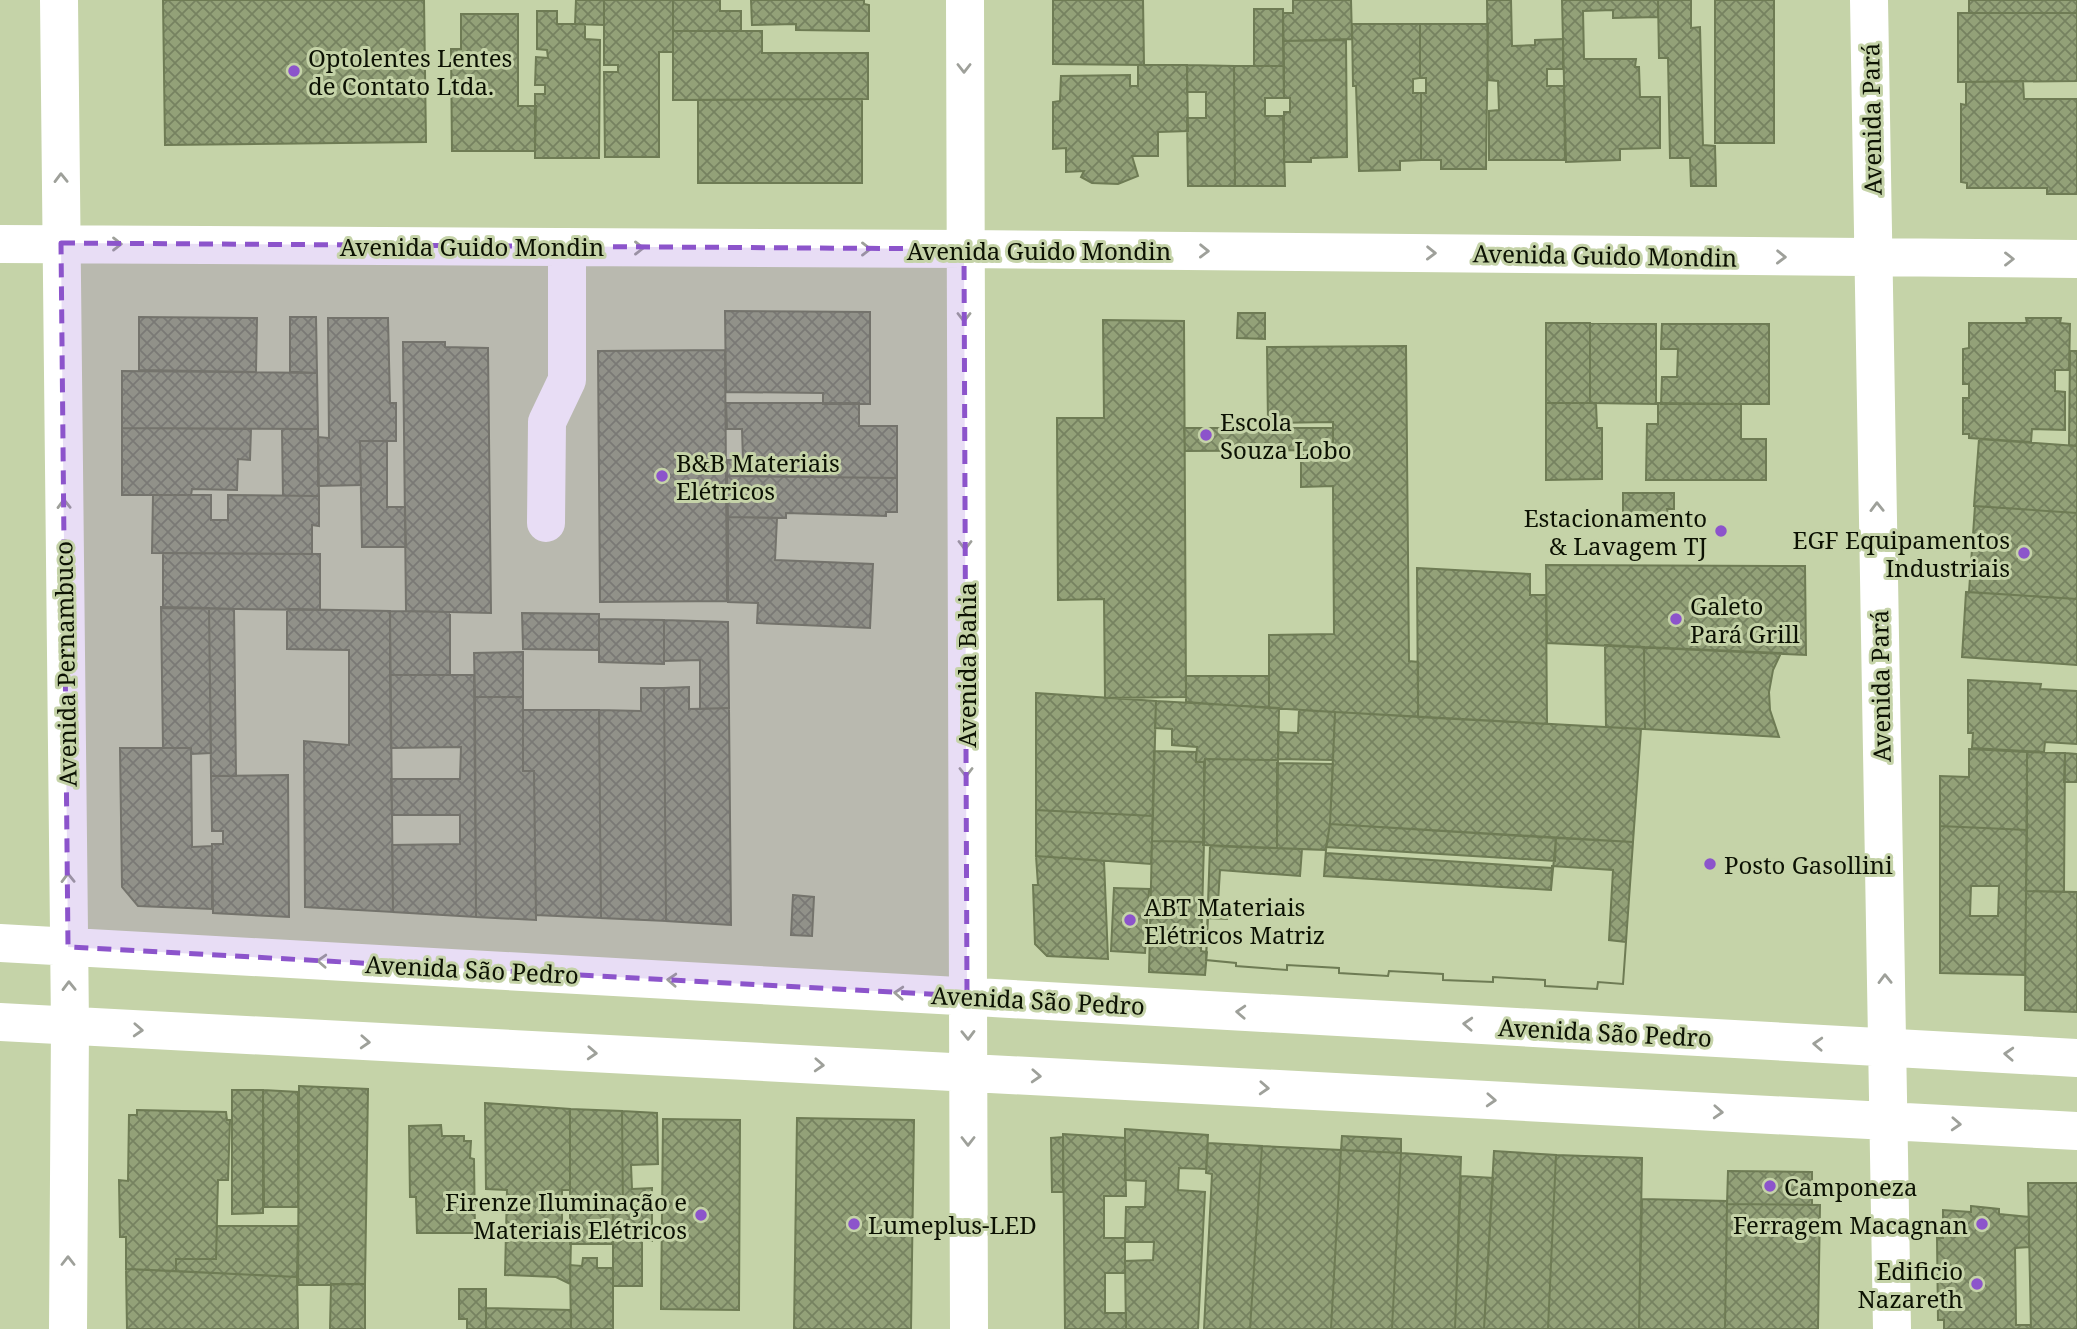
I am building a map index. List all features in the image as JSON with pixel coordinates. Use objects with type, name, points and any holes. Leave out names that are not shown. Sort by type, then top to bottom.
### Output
[{"type":"street","name":"Avenida Pernambuco","points":[[59,0],[69,1026],[68,1329]]},
{"type":"street","name":"Avenida Bahia","points":[[965,0],[969,1329]]},
{"type":"street","name":"Avenida Pará","points":[[1869,0],[1892,1329]]},
{"type":"street","name":"Avenida Guido Mondin","points":[[0,244],[2077,259]]},
{"type":"street","points":[[546,523],[547,422],[567,380],[567,247]]},
{"type":"street","name":"Avenida São Pedro","points":[[0,943],[2077,1058]]},
{"type":"street","points":[[0,1022],[2077,1131]]},
{"type":"highlighted area","points":[[61,243],[964,249],[967,996],[68,947]]},
{"type":"building","name":"Optolentes Lentes de Contato Ltda.","points":[[163,0],[424,0],[426,142],[165,145]]},
{"type":"building","points":[[576,0],[604,0],[604,25],[575,24]]},
{"type":"building","points":[[604,0],[673,0],[673,52],[659,52],[659,157],[605,157],[604,72],[618,72],[618,65],[604,65]]},
{"type":"building","points":[[673,0],[720,0],[720,11],[741,11],[741,31],[673,31]]},
{"type":"building","points":[[751,0],[864,0],[864,4],[869,5],[869,31],[796,30],[796,24],[752,25]]},
{"type":"building","points":[[1053,0],[1143,0],[1144,65],[1053,64]]},
{"type":"building","points":[[1293,0],[1351,0],[1352,39],[1283,41],[1283,13],[1293,13]]},
{"type":"building","points":[[1487,0],[1511,0],[1512,46],[1535,45],[1535,40],[1563,39],[1563,69],[1547,69],[1547,86],[1564,86],[1565,160],[1489,160],[1489,111],[1499,110],[1498,81],[1488,80]]},
{"type":"building","points":[[1562,0],[1658,0],[1658,17],[1613,18],[1613,10],[1583,11],[1584,59],[1636,59],[1635,67],[1639,67],[1640,97],[1660,97],[1660,148],[1620,149],[1620,160],[1566,162]]},
{"type":"building","points":[[1658,0],[1691,0],[1691,28],[1700,27],[1703,145],[1715,146],[1716,186],[1691,186],[1690,158],[1670,158],[1668,58],[1659,58]]},
{"type":"building","points":[[1715,0],[1774,0],[1774,143],[1715,143]]},
{"type":"building","points":[[1969,0],[2077,0],[2077,13],[1969,13]]},
{"type":"building","points":[[1254,9],[1283,9],[1284,66],[1254,66]]},
{"type":"building","points":[[537,11],[557,11],[557,24],[585,24],[585,39],[600,40],[599,158],[535,158],[535,94],[545,94],[545,85],[535,85],[536,57],[548,58],[547,50],[537,49]]},
{"type":"building","points":[[1958,13],[2077,13],[2077,81],[1958,82]]},
{"type":"building","points":[[461,14],[518,14],[518,106],[536,106],[535,151],[452,151],[451,49],[461,49]]},
{"type":"building","points":[[1352,24],[1420,24],[1420,78],[1413,79],[1413,93],[1421,93],[1421,160],[1400,161],[1400,170],[1359,171]]},
{"type":"building","points":[[1420,24],[1488,24],[1486,169],[1441,169],[1441,160],[1421,160],[1421,93],[1426,93],[1426,78],[1420,78]]},
{"type":"building","points":[[673,31],[762,31],[762,53],[868,53],[868,99],[673,100]]},
{"type":"building","points":[[1346,40],[1347,157],[1311,158],[1311,162],[1284,162],[1284,112],[1290,112],[1290,98],[1284,98],[1283,41]]},
{"type":"building","points":[[1138,65],[1187,65],[1188,131],[1158,132],[1158,156],[1132,156],[1138,176],[1118,184],[1092,183],[1081,177],[1084,171],[1066,172],[1066,148],[1053,149],[1053,102],[1060,101],[1061,76],[1130,75],[1130,86],[1138,86]]},
{"type":"building","points":[[1187,65],[1234,66],[1235,186],[1188,186],[1187,118],[1206,118],[1206,92],[1187,92]]},
{"type":"building","points":[[1234,66],[1284,66],[1284,98],[1265,98],[1265,116],[1283,116],[1285,186],[1235,186]]},
{"type":"building","points":[[2023,81],[2024,99],[2077,99],[2077,194],[2047,194],[2047,188],[1967,188],[1967,183],[1961,182],[1961,104],[1966,105],[1966,82]]},
{"type":"building","points":[[862,99],[862,183],[698,183],[698,100]]},
{"type":"building","points":[[725,311],[870,312],[870,404],[823,404],[823,393],[726,392]]},
{"type":"building","points":[[1238,313],[1265,313],[1265,339],[1237,338]]},
{"type":"building","points":[[139,317],[257,318],[256,372],[139,370]]},
{"type":"building","points":[[290,317],[316,317],[317,373],[290,372]]},
{"type":"building","points":[[328,318],[388,318],[390,403],[396,403],[396,441],[360,441],[361,485],[318,486],[318,437],[329,438]]},
{"type":"building","points":[[2026,318],[2061,318],[2060,323],[2070,324],[2069,370],[2055,370],[2055,391],[2065,392],[2065,430],[2032,429],[2031,442],[1969,438],[1969,434],[1963,434],[1963,398],[1969,398],[1969,384],[1963,384],[1963,349],[1969,348],[1969,323],[2027,323]]},
{"type":"building","points":[[1103,320],[1184,321],[1186,697],[1105,698],[1104,599],[1058,600],[1057,418],[1104,418]]},
{"type":"building","points":[[1546,323],[1590,323],[1590,403],[1546,403]]},
{"type":"building","points":[[1590,323],[1656,324],[1656,404],[1590,403]]},
{"type":"building","points":[[1662,324],[1769,324],[1769,404],[1661,404],[1662,377],[1677,377],[1678,349],[1661,349]]},
{"type":"building","points":[[403,342],[445,342],[445,347],[488,348],[491,613],[406,611]]},
{"type":"building","points":[[1406,346],[1409,661],[1418,662],[1418,717],[1269,708],[1269,635],[1334,634],[1333,486],[1301,487],[1301,455],[1333,455],[1333,422],[1268,423],[1267,347]]},
{"type":"building","name":"B&B Materiais Elétricos","points":[[725,350],[727,601],[600,602],[598,351]]},
{"type":"building","points":[[2070,351],[2077,351],[2077,446],[2069,445]]},
{"type":"building","points":[[122,371],[317,373],[318,429],[122,428]]},
{"type":"building","points":[[726,403],[859,403],[859,426],[897,426],[897,478],[727,476],[727,460],[743,460],[742,429],[727,429]]},
{"type":"building","points":[[1546,403],[1596,403],[1597,428],[1602,428],[1602,479],[1546,480]]},
{"type":"building","points":[[1658,403],[1741,404],[1741,439],[1766,439],[1766,480],[1646,480],[1647,424],[1658,424]]},
{"type":"building","points":[[122,428],[251,429],[250,460],[238,459],[237,490],[192,489],[191,495],[122,495]]},
{"type":"building","points":[[1184,428],[1333,428],[1333,450],[1185,451]]},
{"type":"building","points":[[282,429],[318,429],[319,496],[283,496]]},
{"type":"building","points":[[1979,439],[2077,446],[2077,513],[1974,506]]},
{"type":"building","points":[[360,441],[387,441],[387,507],[405,507],[406,547],[362,547]]},
{"type":"building","points":[[727,476],[897,478],[897,512],[886,512],[886,516],[786,513],[786,518],[728,517]]},
{"type":"building","points":[[1623,493],[1674,493],[1674,509],[1667,509],[1668,514],[1623,514]]},
{"type":"building","points":[[153,495],[211,495],[211,520],[228,520],[228,495],[319,496],[319,526],[312,525],[312,554],[152,553]]},
{"type":"building","name":"EGF Equipamentos Industriais","points":[[1975,506],[2077,513],[2077,599],[1969,592]]},
{"type":"building","points":[[728,517],[777,518],[775,560],[873,564],[870,628],[757,623],[758,603],[728,602]]},
{"type":"building","points":[[163,553],[320,554],[320,610],[163,608]]},
{"type":"building","name":"Galeto Pará Grill","points":[[1546,565],[1805,566],[1806,655],[1547,643]]},
{"type":"building","points":[[1417,568],[1530,574],[1530,595],[1546,595],[1547,724],[1418,717]]},
{"type":"building","points":[[1966,592],[2077,599],[2077,665],[1962,657]]},
{"type":"building","points":[[161,607],[209,608],[211,753],[191,754],[191,748],[163,748]]},
{"type":"building","points":[[209,608],[234,609],[236,776],[211,776]]},
{"type":"building","points":[[287,609],[390,611],[393,912],[305,907],[304,741],[349,745],[349,650],[287,649]]},
{"type":"building","points":[[390,611],[450,612],[450,675],[390,675]]},
{"type":"building","points":[[522,613],[599,614],[599,650],[523,649]]},
{"type":"building","points":[[599,619],[664,620],[664,664],[599,662]]},
{"type":"building","points":[[664,620],[728,622],[729,708],[700,709],[700,660],[664,661]]},
{"type":"building","points":[[1605,645],[1644,647],[1645,729],[1606,727]]},
{"type":"building","points":[[1644,647],[1781,653],[1773,670],[1769,692],[1770,710],[1779,737],[1645,729]]},
{"type":"building","points":[[523,652],[523,697],[475,697],[474,653]]},
{"type":"building","points":[[390,675],[474,675],[476,917],[393,912],[392,845],[460,844],[460,815],[392,815],[391,779],[460,779],[461,747],[391,748]]},
{"type":"building","points":[[1186,676],[1269,676],[1269,708],[1186,702]]},
{"type":"building","points":[[1968,680],[2041,684],[2040,689],[2077,691],[2077,744],[2045,742],[2044,752],[1972,748],[1973,733],[1968,733]]},
{"type":"building","points":[[689,687],[689,709],[729,708],[731,925],[666,921],[664,688]]},
{"type":"building","points":[[641,688],[664,688],[666,921],[601,918],[599,710],[641,711]]},
{"type":"building","points":[[1036,693],[1156,701],[1153,816],[1036,810]]},
{"type":"building","points":[[475,697],[523,697],[523,771],[534,771],[536,920],[476,917]]},
{"type":"building","points":[[1156,701],[1279,708],[1278,760],[1205,759],[1204,762],[1196,762],[1197,747],[1172,745],[1172,729],[1155,728]]},
{"type":"building","points":[[523,710],[599,710],[601,918],[536,915],[534,771],[523,771]]},
{"type":"building","points":[[1299,710],[1335,712],[1333,760],[1278,759],[1278,732],[1298,733]]},
{"type":"building","points":[[1335,712],[1641,729],[1633,842],[1330,824]]},
{"type":"building","points":[[120,748],[191,748],[192,847],[212,846],[212,909],[138,906],[122,887]]},
{"type":"building","points":[[1969,749],[2027,752],[2027,830],[1940,826],[1940,776],[1969,777]]},
{"type":"building","points":[[1154,751],[1196,752],[1196,762],[1204,762],[1204,842],[1152,841]]},
{"type":"building","points":[[2027,752],[2065,753],[2064,892],[2026,891]]},
{"type":"building","points":[[2065,753],[2077,754],[2077,782],[2064,782]]},
{"type":"building","points":[[1205,759],[1278,760],[1277,848],[1203,845]]},
{"type":"building","points":[[1277,763],[1333,764],[1326,850],[1277,848]]},
{"type":"building","points":[[288,775],[289,917],[213,913],[212,844],[223,844],[223,831],[212,831],[211,776]]},
{"type":"building","points":[[1036,810],[1153,816],[1151,864],[1036,856]]},
{"type":"building","points":[[1330,824],[1556,838],[1555,861],[1326,847]]},
{"type":"building","points":[[1940,826],[2027,830],[2025,975],[1940,973]],"holes":[[[1971,886],[1999,886],[1998,916],[1970,916]]]},
{"type":"building","points":[[1556,838],[1633,842],[1623,984],[1598,982],[1597,989],[1545,986],[1545,980],[1493,977],[1493,982],[1443,980],[1443,974],[1389,971],[1388,976],[1339,973],[1339,968],[1287,965],[1287,970],[1236,966],[1236,963],[1206,960],[1210,846],[1326,850],[1324,876],[1551,890]]},
{"type":"building","points":[[1152,841],[1204,842],[1201,951],[1207,952],[1205,975],[1149,972]]},
{"type":"building","points":[[1302,849],[1326,850],[1324,876],[1551,890],[1552,866],[1613,870],[1609,940],[1626,942],[1623,984],[1598,982],[1597,989],[1545,986],[1545,980],[1493,977],[1493,982],[1443,980],[1443,974],[1389,971],[1388,976],[1339,973],[1339,968],[1287,965],[1287,970],[1236,966],[1236,963],[1206,960],[1208,918],[1227,919],[1228,904],[1218,903],[1220,870],[1300,876]]},
{"type":"building","points":[[1326,853],[1552,868],[1551,890],[1324,876]]},
{"type":"building","points":[[1036,856],[1104,861],[1108,959],[1047,956],[1035,944],[1033,885],[1038,885]]},
{"type":"building","name":"ABT Materiais Elétricos Matriz","points":[[1114,888],[1149,889],[1145,953],[1111,951]]},
{"type":"building","points":[[2026,891],[2077,892],[2077,1012],[2025,1010]]},
{"type":"building","points":[[793,895],[814,897],[812,936],[791,935]]},
{"type":"building","points":[[299,1086],[368,1089],[365,1284],[298,1285]]},
{"type":"building","points":[[232,1090],[263,1090],[263,1213],[232,1214]]},
{"type":"building","points":[[263,1090],[298,1092],[298,1207],[264,1207]]},
{"type":"building","points":[[485,1103],[570,1109],[570,1190],[562,1190],[562,1239],[571,1239],[570,1284],[556,1277],[505,1275],[507,1190],[486,1189]]},
{"type":"building","points":[[570,1109],[622,1111],[623,1212],[570,1212]]},
{"type":"building","points":[[137,1110],[226,1112],[227,1120],[230,1120],[228,1180],[218,1180],[216,1259],[176,1259],[176,1271],[126,1269],[126,1237],[120,1237],[119,1180],[128,1181],[129,1115],[137,1115]]},
{"type":"building","points":[[622,1111],[657,1113],[658,1164],[631,1165],[632,1189],[652,1188],[652,1241],[642,1241],[642,1286],[613,1286],[613,1212],[623,1212]]},
{"type":"building","name":"Lumeplus-LED","points":[[797,1118],[914,1120],[911,1329],[794,1329]]},
{"type":"building","name":"Firenze Iluminação e Materiais Elétricos","points":[[663,1119],[740,1120],[739,1310],[661,1309]]},
{"type":"building","points":[[441,1125],[442,1136],[464,1136],[464,1141],[471,1141],[470,1158],[474,1159],[475,1233],[417,1233],[416,1197],[410,1197],[409,1126]]},
{"type":"building","points":[[1125,1129],[1208,1135],[1206,1169],[1179,1168],[1178,1190],[1205,1192],[1198,1329],[1126,1329],[1125,1261],[1153,1260],[1154,1242],[1125,1242],[1126,1207],[1145,1207],[1146,1181],[1125,1180]]},
{"type":"building","points":[[1063,1134],[1125,1138],[1126,1196],[1104,1196],[1104,1238],[1125,1238],[1125,1273],[1105,1273],[1105,1313],[1126,1313],[1126,1329],[1065,1329]]},
{"type":"building","points":[[1342,1136],[1401,1139],[1401,1153],[1341,1150]]},
{"type":"building","points":[[1063,1137],[1063,1192],[1052,1192],[1051,1138]]},
{"type":"building","points":[[1208,1143],[1262,1146],[1250,1329],[1204,1329],[1212,1174],[1206,1173]]},
{"type":"building","points":[[1262,1146],[1341,1150],[1331,1329],[1250,1329]]},
{"type":"building","points":[[1341,1150],[1401,1153],[1392,1329],[1331,1329]]},
{"type":"building","points":[[1494,1151],[1556,1155],[1548,1329],[1484,1329]]},
{"type":"building","points":[[1401,1153],[1461,1157],[1455,1329],[1392,1329]]},
{"type":"building","points":[[1556,1155],[1642,1158],[1639,1329],[1548,1329]]},
{"type":"building","name":"Camponeza","points":[[1728,1171],[1812,1172],[1812,1205],[1727,1204]]},
{"type":"building","points":[[1461,1176],[1493,1178],[1484,1329],[1455,1329]]},
{"type":"building","points":[[2028,1183],[2077,1183],[2077,1329],[2031,1329]]},
{"type":"building","points":[[1642,1199],[1727,1201],[1725,1329],[1639,1329]]},
{"type":"building","points":[[1727,1204],[1820,1205],[1818,1329],[1725,1329]]},
{"type":"building","name":"Edificio Nazareth","points":[[1971,1206],[1999,1209],[1999,1214],[2029,1217],[2029,1247],[2015,1248],[2016,1325],[2030,1325],[2031,1329],[1944,1329],[1944,1320],[1938,1320],[1937,1238],[1943,1238],[1943,1210],[1971,1212]]},
{"type":"building","points":[[570,1212],[613,1212],[612,1244],[570,1244]]},
{"type":"building","points":[[217,1226],[298,1226],[297,1277],[176,1271],[176,1259],[216,1259]]},
{"type":"building","points":[[583,1258],[597,1258],[597,1268],[613,1268],[613,1329],[571,1329],[570,1265],[582,1266]]},
{"type":"building","points":[[126,1269],[297,1277],[298,1329],[127,1329]]},
{"type":"building","points":[[331,1284],[365,1284],[365,1329],[330,1329]]},
{"type":"building","points":[[459,1289],[486,1289],[486,1329],[467,1329],[467,1319],[459,1319]]},
{"type":"building","points":[[486,1308],[571,1310],[571,1329],[486,1329]]},
{"type":"place","name":"Optolentes Lentes de Contato Ltda.","points":[[294,71]]},
{"type":"place","name":"Escola Souza Lobo","points":[[1206,435]]},
{"type":"place","name":"B&B Materiais Elétricos","points":[[662,476]]},
{"type":"place","name":"Estacionamento & Lavagem TJ","points":[[1721,531]]},
{"type":"place","name":"EGF Equipamentos Industriais","points":[[2024,553]]},
{"type":"place","name":"Galeto Pará Grill","points":[[1676,619]]},
{"type":"place","name":"Posto Gasollini","points":[[1710,864]]},
{"type":"place","name":"ABT Materiais Elétricos Matriz","points":[[1130,920]]},
{"type":"place","name":"Camponeza","points":[[1770,1186]]},
{"type":"place","name":"Firenze Iluminação e Materiais Elétricos","points":[[701,1215]]},
{"type":"place","name":"Lumeplus-LED","points":[[854,1224]]},
{"type":"place","name":"Ferragem Macagnan","points":[[1982,1224]]},
{"type":"place","name":"Edificio Nazareth","points":[[1977,1284]]}]
